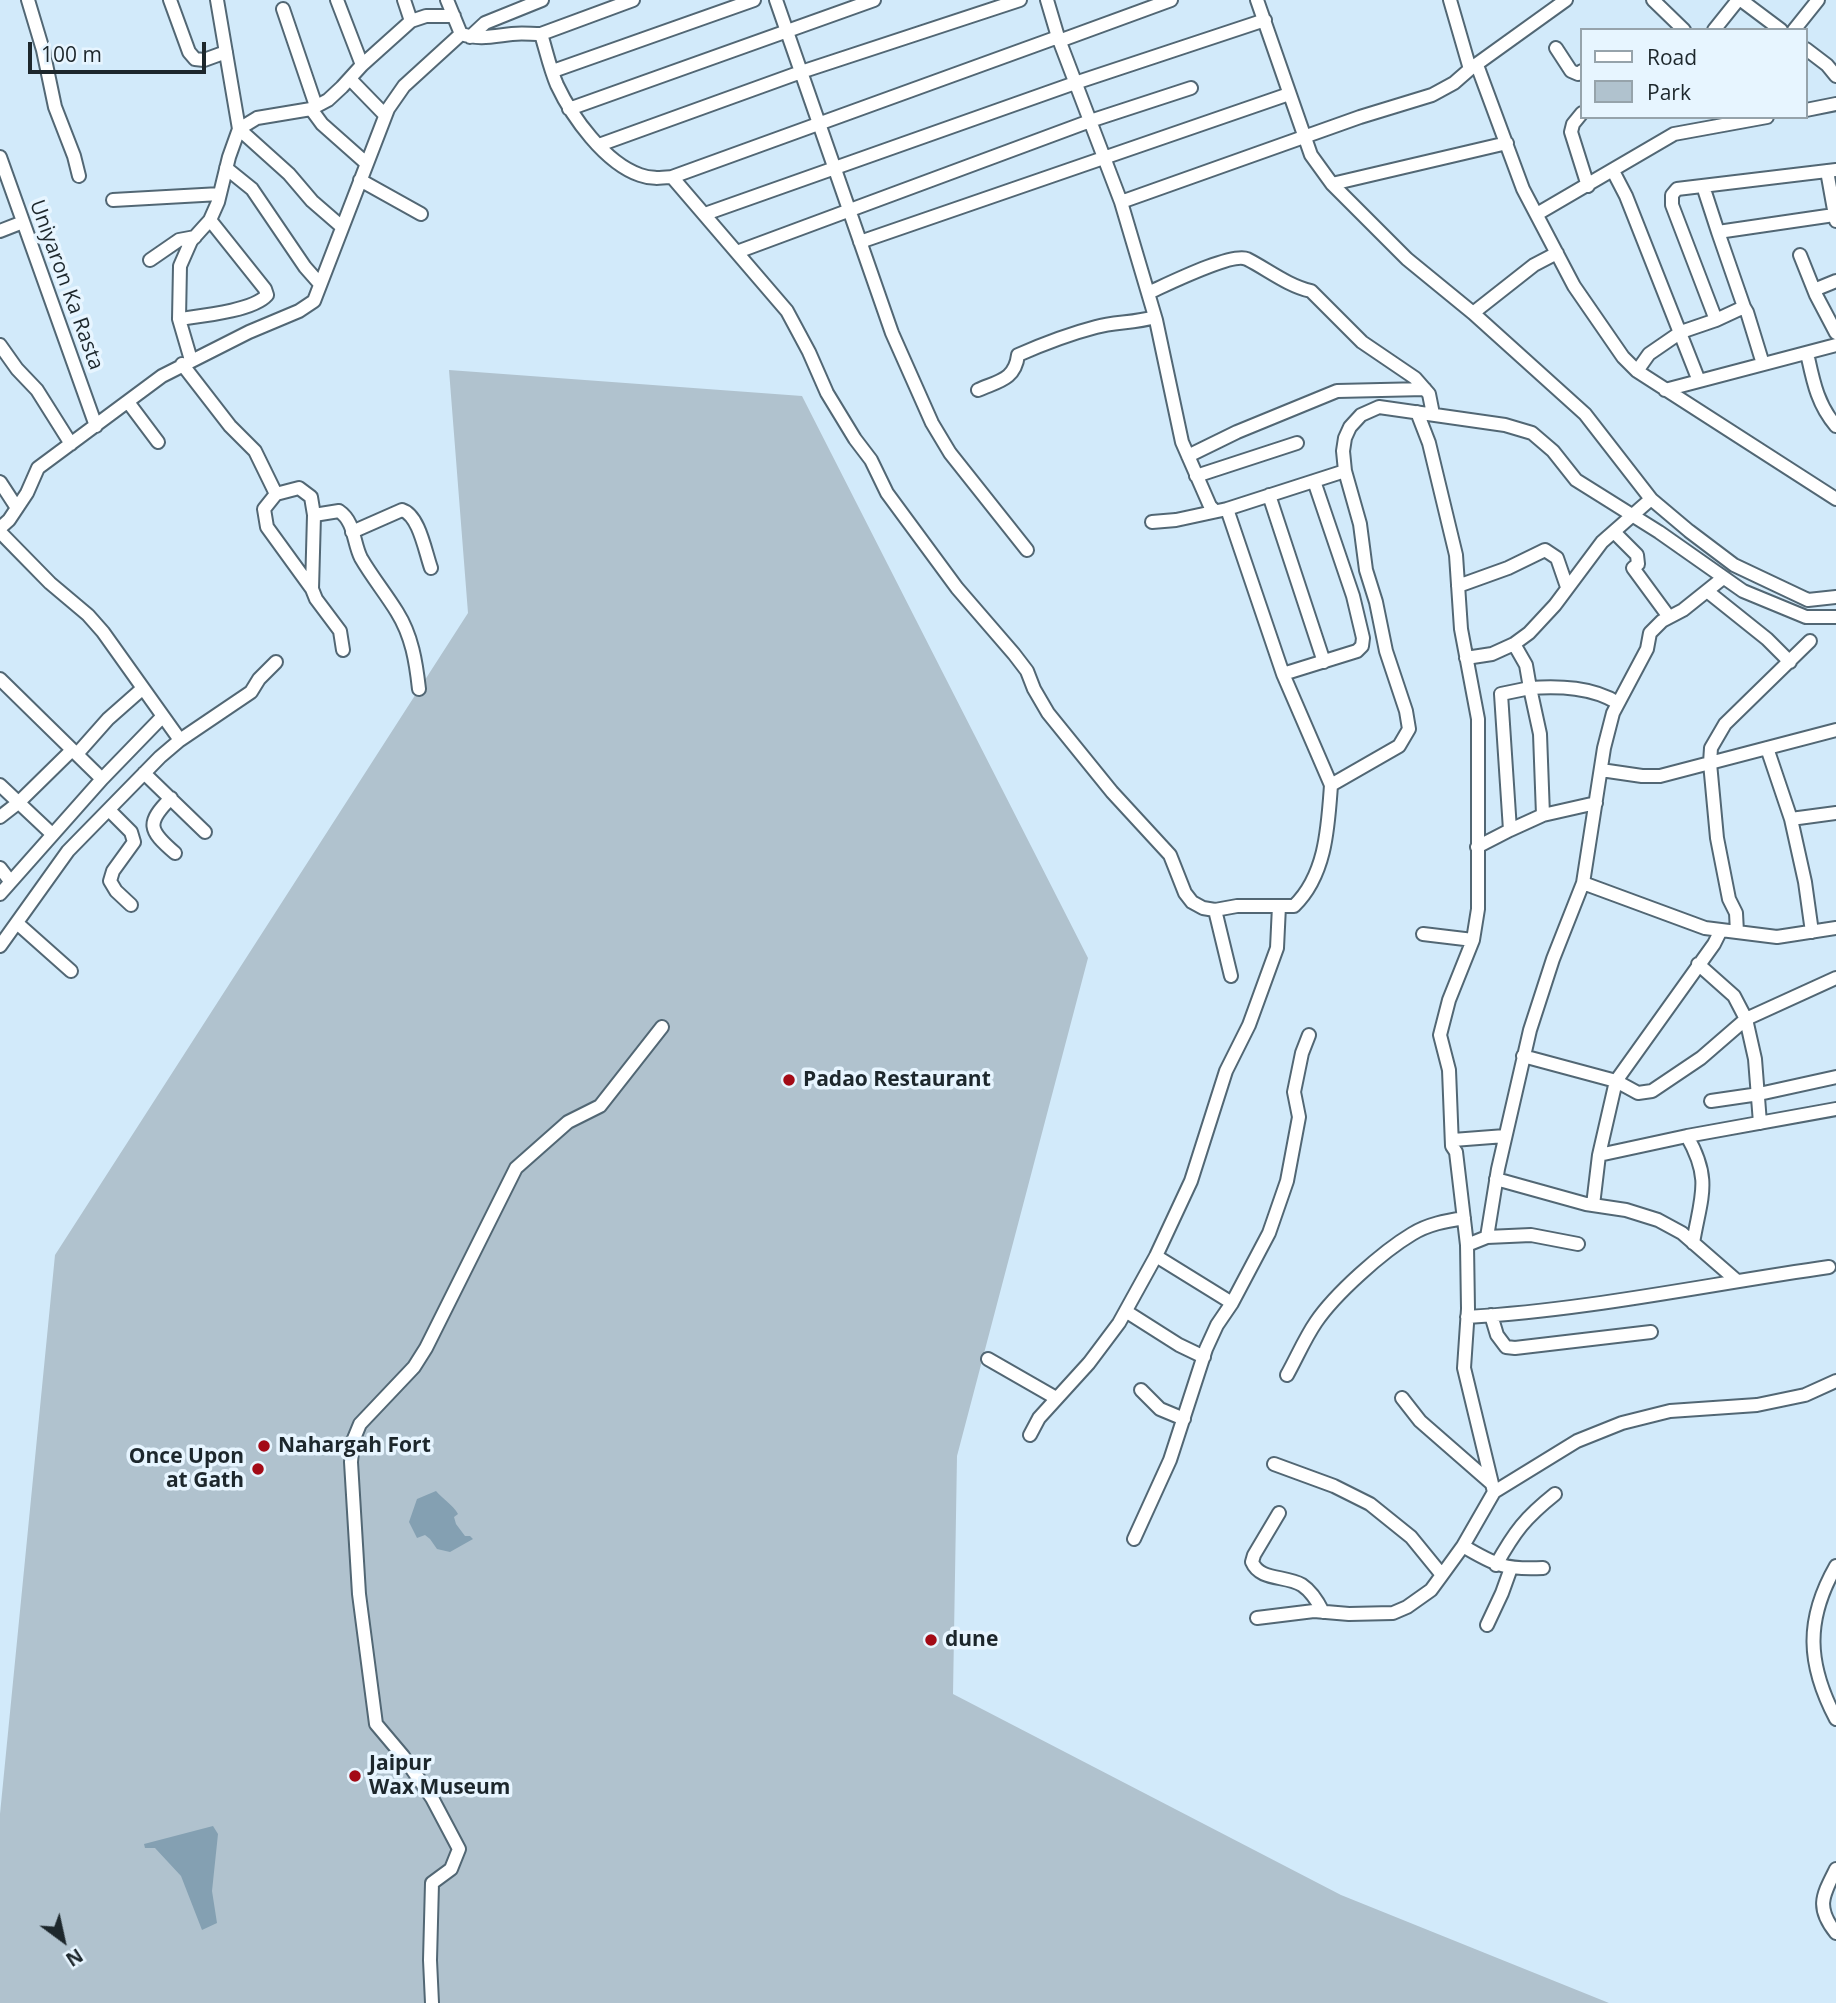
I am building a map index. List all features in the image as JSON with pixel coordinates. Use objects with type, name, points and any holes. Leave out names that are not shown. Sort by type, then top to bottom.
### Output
[{"type":"street","points":[[28,0],[43,50],[55,107],[79,176]]},
{"type":"street","points":[[170,0],[195,59],[204,60],[226,52]]},
{"type":"street","points":[[217,0],[239,129],[210,220],[191,241],[180,266],[178,319],[187,362],[230,426],[255,451],[276,494]]},
{"type":"street","points":[[337,0],[362,65]]},
{"type":"street","points":[[404,0],[411,21]]},
{"type":"street","points":[[447,0],[466,36]]},
{"type":"street","points":[[180,740],[103,632],[88,615],[50,583],[0,530],[17,508],[38,468],[162,376],[299,311],[314,300],[385,115],[404,86],[485,23],[542,0]]},
{"type":"street","points":[[466,36],[492,38],[541,33],[633,0]]},
{"type":"street","points":[[553,71],[754,0]]},
{"type":"street","points":[[776,0],[892,333],[932,423],[950,453],[1027,550]]},
{"type":"street","points":[[569,109],[874,0]]},
{"type":"street","points":[[599,145],[801,72],[1020,0]]},
{"type":"street","points":[[1047,0],[1075,83],[1121,202],[1155,317],[1182,442],[1209,506],[1221,510]]},
{"type":"street","points":[[541,33],[556,82],[569,109],[612,158],[638,175],[655,179],[672,177],[1171,0]]},
{"type":"street","points":[[1257,0],[1311,155],[1332,184],[1407,259],[1473,313],[1585,414],[1651,499],[1734,565],[1808,600],[1836,597]]},
{"type":"street","points":[[1450,0],[1523,189],[1574,286],[1623,357],[1637,371],[1665,390],[1836,499]]},
{"type":"street","points":[[1121,202],[1304,136],[1432,95],[1454,83],[1566,0]]},
{"type":"street","points":[[1653,0],[1682,28]]},
{"type":"street","points":[[1716,28],[1740,0],[1778,28]]},
{"type":"street","points":[[1796,28],[1818,0]]},
{"type":"street","points":[[283,9],[314,107],[322,124],[366,163]]},
{"type":"street","points":[[239,129],[257,118],[314,107],[328,100],[411,21],[426,16],[454,16]]},
{"type":"street","points":[[705,214],[1075,83],[1265,20]]},
{"type":"street","points":[[1556,48],[1571,71],[1580,72]]},
{"type":"street","points":[[1808,51],[1836,76]]},
{"type":"street","points":[[350,79],[385,115]]},
{"type":"street","points":[[737,252],[1090,121],[1191,88]]},
{"type":"street","points":[[860,242],[1289,94]]},
{"type":"street","points":[[1808,110],[1836,104]]},
{"type":"street","points":[[1580,115],[1571,132],[1588,186]]},
{"type":"street","points":[[1704,119],[1712,127]]},
{"type":"street","points":[[1537,214],[1674,134],[1756,119]]},
{"type":"street","points":[[239,129],[342,227]]},
{"type":"street","points":[[1332,184],[1507,143]]},
{"type":"street","name":"Uniyaron Ka Rasta","points":[[0,157],[96,426]]},
{"type":"street","points":[[226,168],[252,189],[305,267],[320,284]]},
{"type":"street","points":[[1716,320],[1672,205],[1672,195],[1677,189],[1832,170],[1835,218],[1718,232]]},
{"type":"street","points":[[1613,171],[1626,196],[1699,381]]},
{"type":"street","points":[[672,177],[787,311],[827,393],[871,460],[887,493],[957,588],[1027,671],[1048,713],[1112,792],[1170,855],[1185,893],[1192,902],[1215,910],[1237,905],[1294,906],[1306,894],[1318,868],[1327,833],[1331,785],[1283,674],[1221,510]]},
{"type":"street","points":[[360,180],[421,214]]},
{"type":"street","points":[[1703,186],[1763,364]]},
{"type":"street","points":[[113,200],[220,194]]},
{"type":"street","points":[[178,319],[258,303],[267,295],[210,220]]},
{"type":"street","points":[[0,231],[23,222]]},
{"type":"street","points":[[150,260],[179,240],[195,237]]},
{"type":"street","points":[[1473,313],[1534,265],[1557,253]]},
{"type":"street","points":[[1800,255],[1836,333]]},
{"type":"street","points":[[1148,293],[1227,259],[1245,258],[1300,289],[1311,291],[1362,342],[1415,378],[1430,400]]},
{"type":"street","points":[[1814,290],[1836,281]]},
{"type":"street","points":[[1637,371],[1650,354],[1681,331],[1716,320],[1744,307]]},
{"type":"street","points":[[978,390],[1010,376],[1017,369],[1018,355],[1050,341],[1098,326],[1135,323],[1155,317]]},
{"type":"street","points":[[0,345],[17,369],[37,390],[71,444]]},
{"type":"street","points":[[1665,390],[1836,345]]},
{"type":"street","points":[[1807,353],[1816,392],[1824,412],[1836,426]]},
{"type":"street","points":[[1188,456],[1237,432],[1337,391],[1430,400],[1532,433],[1553,452],[1576,480],[1659,531],[1743,591],[1806,617],[1836,617]]},
{"type":"street","points":[[1417,412],[1430,400]]},
{"type":"street","points":[[128,401],[158,442]]},
{"type":"street","points":[[1331,785],[1399,746],[1409,729],[1366,570],[1360,524],[1345,471],[1345,439],[1350,427],[1361,415],[1379,407],[1417,412]]},
{"type":"street","points":[[1417,412],[1429,443],[1456,555],[1461,629],[1478,719],[1478,909],[1474,940],[1449,1000],[1440,1035],[1449,1070],[1453,1140],[1467,1245],[1464,1368],[1492,1487]]},
{"type":"street","points":[[1196,476],[1297,443]]},
{"type":"street","points":[[1152,522],[1221,510],[1345,471]]},
{"type":"street","points":[[1283,674],[1357,652],[1362,646],[1363,638],[1347,577],[1314,481]]},
{"type":"street","points":[[0,482],[17,508]]},
{"type":"street","points":[[312,589],[314,516],[310,496],[299,488],[276,494],[264,509],[267,527],[340,631],[343,650]]},
{"type":"street","points":[[1269,495],[1324,662]]},
{"type":"street","points":[[1466,658],[1492,654],[1514,644],[1529,633],[1602,541],[1651,499]]},
{"type":"street","points":[[352,532],[402,510],[407,511],[416,522],[430,568]]},
{"type":"street","points":[[314,516],[339,511],[346,516],[360,557],[399,614],[410,639],[416,660],[419,689]]},
{"type":"street","points":[[1614,532],[1637,555],[1638,564],[1633,568],[1669,617]]},
{"type":"street","points":[[1458,586],[1508,568],[1545,550],[1557,558],[1567,587]]},
{"type":"street","points":[[1487,1237],[1496,1179],[1524,1056],[1553,959],[1583,883],[1613,713],[1647,649],[1650,633],[1725,579],[1734,565]]},
{"type":"street","points":[[1347,577],[1366,570]]},
{"type":"street","points":[[1707,591],[1768,639],[1790,662]]},
{"type":"street","points":[[1737,932],[1736,913],[1729,900],[1717,838],[1710,763],[1712,748],[1725,724],[1810,641]]},
{"type":"street","points":[[1514,644],[1526,665],[1540,734],[1543,815]]},
{"type":"street","points":[[0,946],[68,852],[108,810],[180,740],[251,692],[259,679],[276,662]]},
{"type":"street","points":[[0,679],[102,779]]},
{"type":"street","points":[[1510,830],[1501,694],[1559,686],[1604,695],[1618,703]]},
{"type":"street","points":[[0,817],[142,689]]},
{"type":"street","points":[[0,894],[102,779],[163,716]]},
{"type":"street","points":[[1601,770],[1660,776],[1836,730]]},
{"type":"street","points":[[1767,748],[1791,819],[1812,932]]},
{"type":"street","points":[[144,773],[205,832]]},
{"type":"street","points":[[0,785],[52,834]]},
{"type":"street","points":[[171,798],[155,814],[153,823],[160,840],[175,853]]},
{"type":"street","points":[[1477,847],[1543,815],[1596,803]]},
{"type":"street","points":[[108,810],[131,832],[134,842],[110,881],[131,905]]},
{"type":"street","points":[[1791,819],[1836,813]]},
{"type":"street","points":[[0,868],[10,881]]},
{"type":"street","points":[[1583,883],[1705,928],[1777,937],[1836,928]]},
{"type":"street","points":[[1030,1435],[1039,1419],[1088,1363],[1127,1312],[1157,1256],[1191,1181],[1226,1071],[1249,1025],[1277,948],[1279,906]]},
{"type":"street","points":[[1215,910],[1231,976]]},
{"type":"street","points":[[17,923],[71,971]]},
{"type":"street","points":[[1593,1206],[1599,1155],[1616,1081],[1714,944],[1721,930]]},
{"type":"street","points":[[1423,934],[1474,940]]},
{"type":"street","points":[[1698,964],[1734,996],[1746,1019],[1755,1059],[1760,1123]]},
{"type":"street","points":[[1524,1056],[1616,1081],[1638,1093],[1652,1091],[1701,1058],[1746,1019],[1836,978]]},
{"type":"street","points":[[432,2003],[432,1884],[451,1869],[459,1849],[432,1798],[376,1724],[359,1594],[351,1462],[353,1441],[360,1424],[414,1367],[426,1348],[516,1168],[568,1122],[600,1106],[662,1027]]},
{"type":"street","points":[[1134,1539],[1170,1460],[1217,1325],[1269,1233],[1287,1181],[1299,1117],[1294,1092],[1302,1053],[1309,1035]]},
{"type":"street","points":[[1711,1101],[1759,1094],[1836,1077]]},
{"type":"street","points":[[1599,1155],[1836,1109]]},
{"type":"street","points":[[1453,1140],[1505,1136]]},
{"type":"street","points":[[1687,1136],[1700,1158],[1704,1185],[1693,1242]]},
{"type":"street","points":[[1496,1179],[1593,1206],[1626,1210],[1658,1220],[1682,1233],[1736,1280]]},
{"type":"street","points":[[1287,1375],[1314,1324],[1329,1304],[1413,1233],[1440,1222],[1464,1218]]},
{"type":"street","points":[[1467,1245],[1487,1237],[1531,1235],[1578,1244]]},
{"type":"street","points":[[1157,1256],[1231,1303]]},
{"type":"street","points":[[1467,1317],[1611,1301],[1834,1267]]},
{"type":"street","points":[[1127,1312],[1179,1345],[1204,1357]]},
{"type":"street","points":[[1492,1315],[1501,1343],[1515,1348],[1651,1332]]},
{"type":"street","points":[[988,1359],[1056,1398]]},
{"type":"street","points":[[1257,1618],[1323,1612],[1393,1613],[1408,1607],[1431,1590],[1463,1546],[1492,1487],[1577,1441],[1622,1423],[1670,1411],[1757,1405],[1805,1395],[1836,1381]]},
{"type":"street","points":[[1141,1390],[1160,1409],[1184,1419]]},
{"type":"street","points":[[1402,1398],[1420,1421],[1492,1487]]},
{"type":"street","points":[[1274,1464],[1334,1486],[1370,1504],[1411,1537],[1442,1575]]},
{"type":"street","points":[[1496,1565],[1514,1533],[1529,1515],[1555,1494]]},
{"type":"street","points":[[1279,1513],[1254,1555],[1254,1568],[1260,1573],[1302,1585],[1315,1598],[1323,1612]]},
{"type":"street","points":[[1463,1546],[1496,1565],[1543,1568]]},
{"type":"street","points":[[1836,1566],[1820,1596],[1812,1636],[1821,1685],[1836,1718]]},
{"type":"street","points":[[1487,1625],[1511,1568]]},
{"type":"street","points":[[1821,1685],[1836,1684]]},
{"type":"street","points":[[1836,1869],[1823,1895],[1822,1909],[1836,1933]]},
{"type":"green space","points":[[449,370],[802,396],[1088,958],[957,1456],[953,1694],[1341,1895],[1609,2003],[0,2003],[0,1814],[55,1255],[468,613]]},
{"type":"shaded area","points":[[436,1491],[458,1514],[454,1517],[456,1524],[465,1536],[473,1539],[450,1552],[437,1549],[425,1535],[417,1538],[409,1522],[417,1499]]},
{"type":"shaded area","points":[[213,1826],[218,1834],[212,1891],[217,1923],[202,1930],[181,1876],[155,1848],[145,1848],[144,1844]]},
{"type":"place","name":"Padao Restaurant","points":[[789,1080]]},
{"type":"place","name":"Nahargah Fort","points":[[264,1446]]},
{"type":"place","name":"Once Upon at Gath","points":[[258,1469]]},
{"type":"place","name":"dune","points":[[931,1640]]},
{"type":"place","name":"Jaipur Wax Museum","points":[[355,1776]]}]
